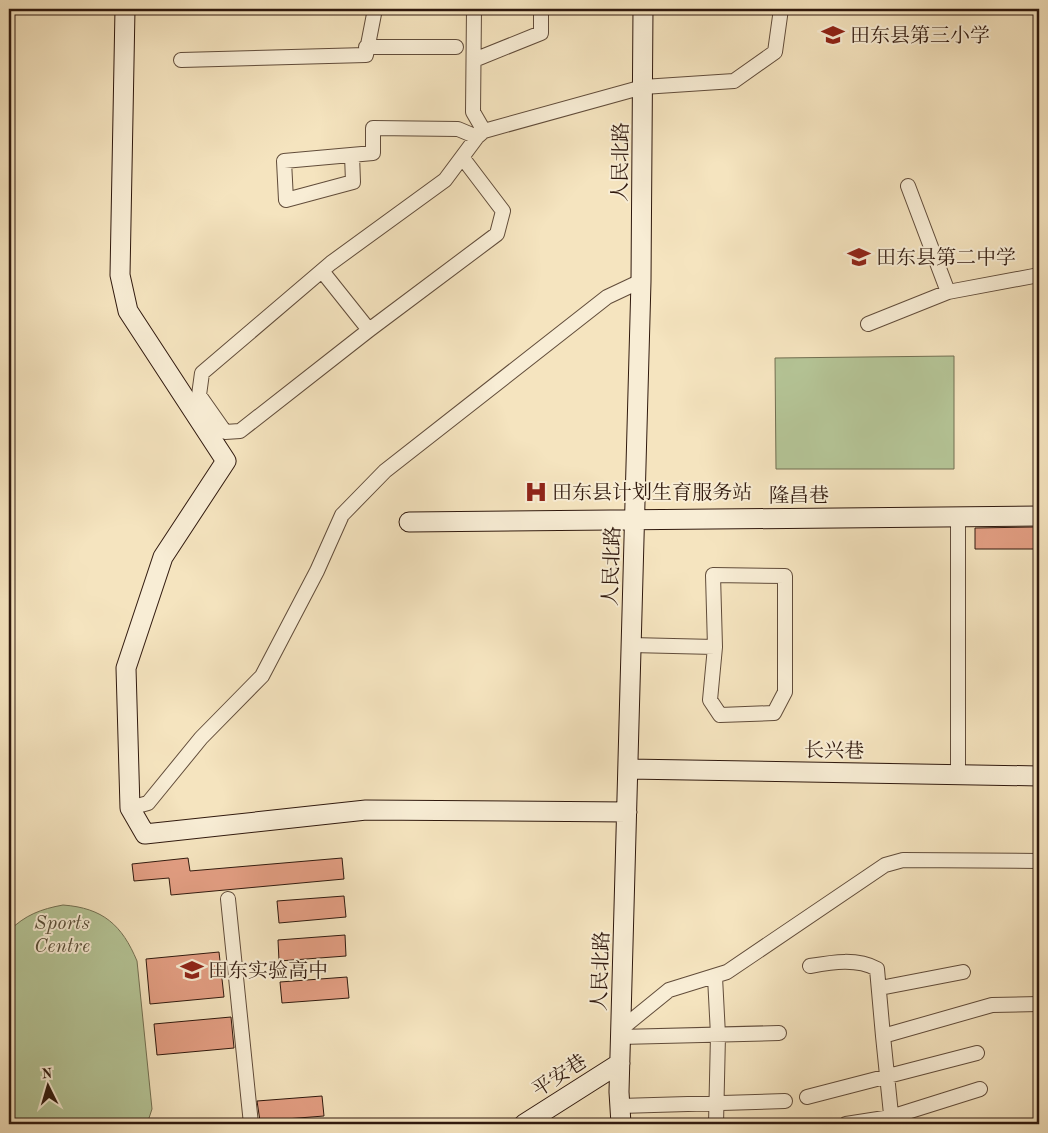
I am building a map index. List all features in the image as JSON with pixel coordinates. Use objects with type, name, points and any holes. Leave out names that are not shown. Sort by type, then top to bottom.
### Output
[{"type":"street","points":[[125,9],[120,275],[128,311],[226,461],[164,557],[126,668],[130,808],[145,834],[366,810],[626,812]]},
{"type":"street","points":[[181,60],[366,56],[366,47],[376,9]]},
{"type":"street","points":[[474,9],[473,112],[480,134]]},
{"type":"street","points":[[474,60],[541,32],[541,9]]},
{"type":"street","name":"人民北路","points":[[621,1124],[620,1033],[641,281],[643,9]]},
{"type":"street","points":[[352,155],[354,182],[286,200],[284,161],[373,153],[373,128],[458,129],[480,134],[643,87],[734,82],[775,52],[781,9]]},
{"type":"street","points":[[366,47],[456,47]]},
{"type":"street","points":[[462,157],[503,211],[497,234],[369,330],[240,431],[225,432],[198,395],[202,373],[322,271],[445,180],[462,157],[480,134]]},
{"type":"street","points":[[908,186],[948,292]]},
{"type":"street","points":[[322,271],[369,330]]},
{"type":"street","points":[[868,324],[948,292],[1039,275]]},
{"type":"street","points":[[130,808],[148,803],[201,738],[262,676],[317,571],[342,515],[378,477],[607,297],[641,281]]},
{"type":"street","name":"隆昌巷","points":[[409,522],[635,518],[1039,516]]},
{"type":"street","points":[[958,517],[958,774]]},
{"type":"street","points":[[713,575],[785,576],[785,692],[774,712],[720,715],[710,700],[714,647],[713,575]]},
{"type":"street","points":[[631,645],[714,647]]},
{"type":"street","name":"长兴巷","points":[[628,769],[1039,776]]},
{"type":"street","points":[[620,1033],[669,990],[727,972],[885,865],[903,860],[1039,861]]},
{"type":"street","points":[[228,899],[251,1124]]},
{"type":"street","points":[[810,966],[835,962],[866,963],[877,970],[892,1120]]},
{"type":"street","points":[[880,988],[963,972]]},
{"type":"street","points":[[715,977],[718,1035],[716,1124]]},
{"type":"street","points":[[883,1036],[992,1004],[1039,1004]]},
{"type":"street","points":[[620,1033],[718,1035],[779,1033]]},
{"type":"street","points":[[807,1097],[977,1053]]},
{"type":"street","name":"平安巷","points":[[524,1124],[620,1063]]},
{"type":"street","points":[[846,1124],[892,1120],[980,1088]]},
{"type":"street","points":[[620,1106],[785,1102]]},
{"type":"green space","points":[[954,356],[954,469],[776,469],[775,358]]},
{"type":"green space","name":"Sports Centre","points":[[63,905],[89,910],[109,921],[125,937],[137,961],[152,1109],[147,1124],[9,1124],[9,931],[21,921],[34,914],[48,908]]},
{"type":"building","points":[[1034,527],[1034,549],[975,549],[975,528]]},
{"type":"building","points":[[188,858],[190,871],[342,858],[344,879],[171,895],[169,878],[134,881],[132,864]]},
{"type":"building","points":[[344,896],[346,917],[279,923],[277,901]]},
{"type":"building","points":[[345,935],[346,956],[279,961],[278,940]]},
{"type":"building","points":[[219,952],[224,997],[150,1004],[146,959]]},
{"type":"building","points":[[347,977],[349,998],[282,1003],[280,982]]},
{"type":"building","points":[[231,1017],[234,1048],[157,1055],[154,1024]]},
{"type":"building","points":[[322,1096],[324,1116],[260,1121],[257,1101]]},
{"type":"place","name":"田东县第三小学","points":[[833,35]]},
{"type":"place","name":"田东县第二中学","points":[[859,257]]},
{"type":"place","name":"田东县计划生育服务站","points":[[536,492]]},
{"type":"place","name":"田东实验高中","points":[[192,970]]}]
